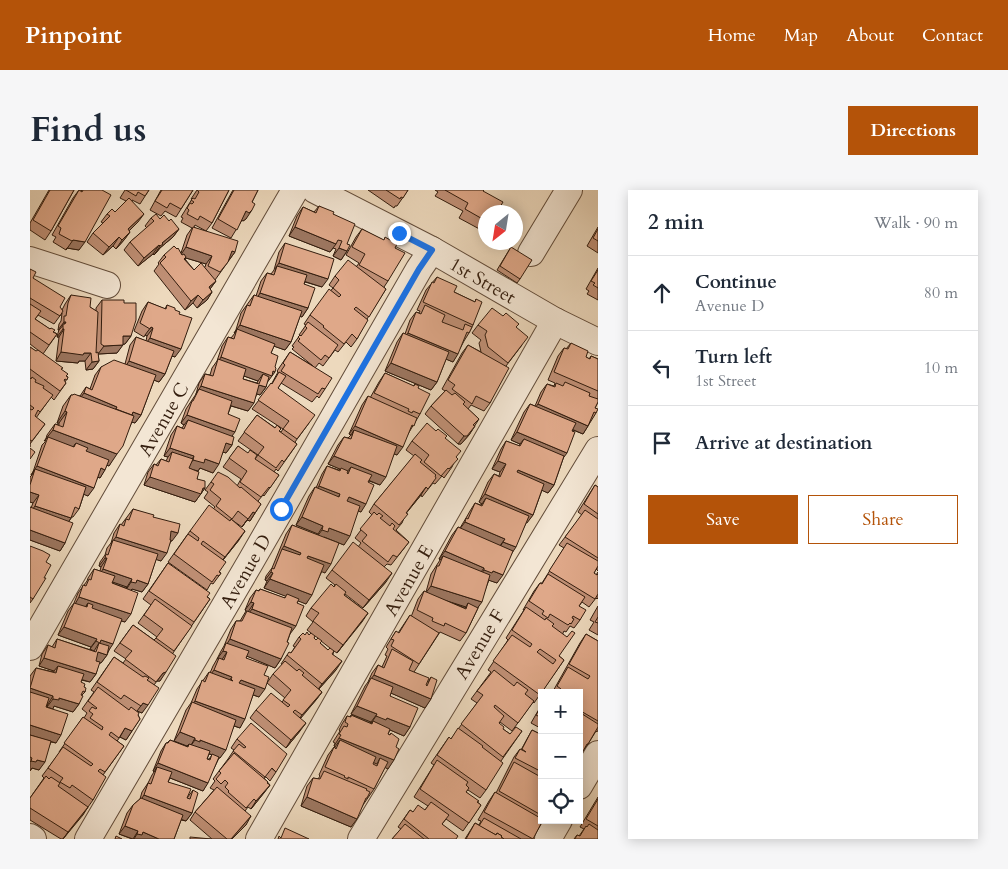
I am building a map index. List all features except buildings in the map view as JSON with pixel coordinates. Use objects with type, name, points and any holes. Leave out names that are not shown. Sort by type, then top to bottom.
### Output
[{"type":"street","name":"Avenue C","points":[[30,647],[295,190]]},
{"type":"street","name":"1st Street","points":[[316,190],[432,250],[555,321],[598,342]]},
{"type":"street","points":[[531,253],[568,190]]},
{"type":"street","name":"Avenue D","points":[[88,839],[419,269],[432,250]]},
{"type":"street","points":[[30,260],[107,285]]},
{"type":"street","name":"Avenue E","points":[[259,839],[555,321]]},
{"type":"street","name":"Avenue F","points":[[361,839],[598,450]]},
{"type":"street","points":[[583,779],[598,754]]},
{"type":"street","points":[[548,839],[557,824]]},
{"type":"route","points":[[281,509],[419,269],[432,250],[399,233]]}]
